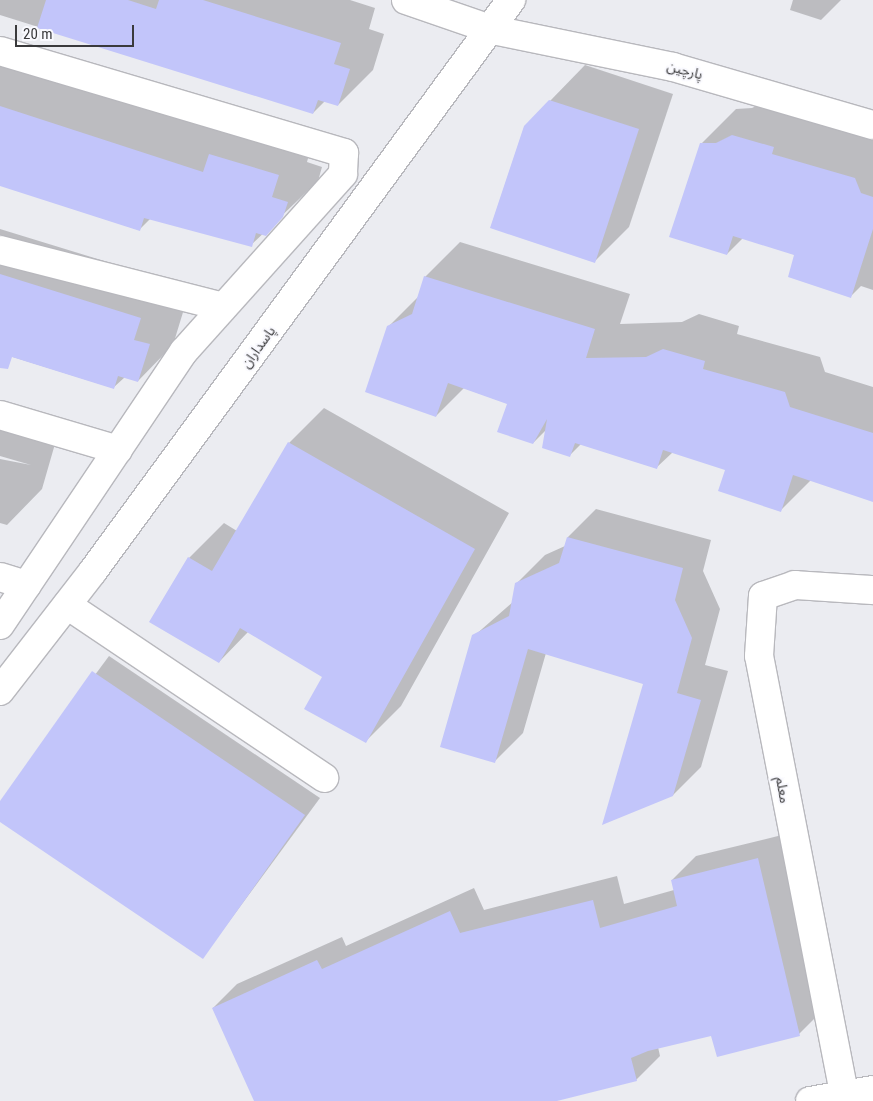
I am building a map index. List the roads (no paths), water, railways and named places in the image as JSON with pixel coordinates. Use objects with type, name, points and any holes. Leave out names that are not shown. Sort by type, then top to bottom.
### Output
[{"type":"street","name":"پارچین","points":[[406,0],[493,30],[674,66],[873,125]]},
{"type":"street","name":"پاسداران","points":[[0,691],[67,605],[493,30],[511,0]]},
{"type":"street","points":[[0,51],[344,154],[343,174],[184,351],[0,625]]},
{"type":"street","points":[[0,250],[223,307]]},
{"type":"street","points":[[0,415],[118,450]]},
{"type":"street","points":[[0,577],[27,585]]},
{"type":"street","name":"معلم","points":[[844,1093],[759,656],[763,596],[795,585],[873,590]]},
{"type":"street","points":[[67,605],[324,778]]},
{"type":"street","points":[[810,1101],[844,1093],[873,1090]]}]
